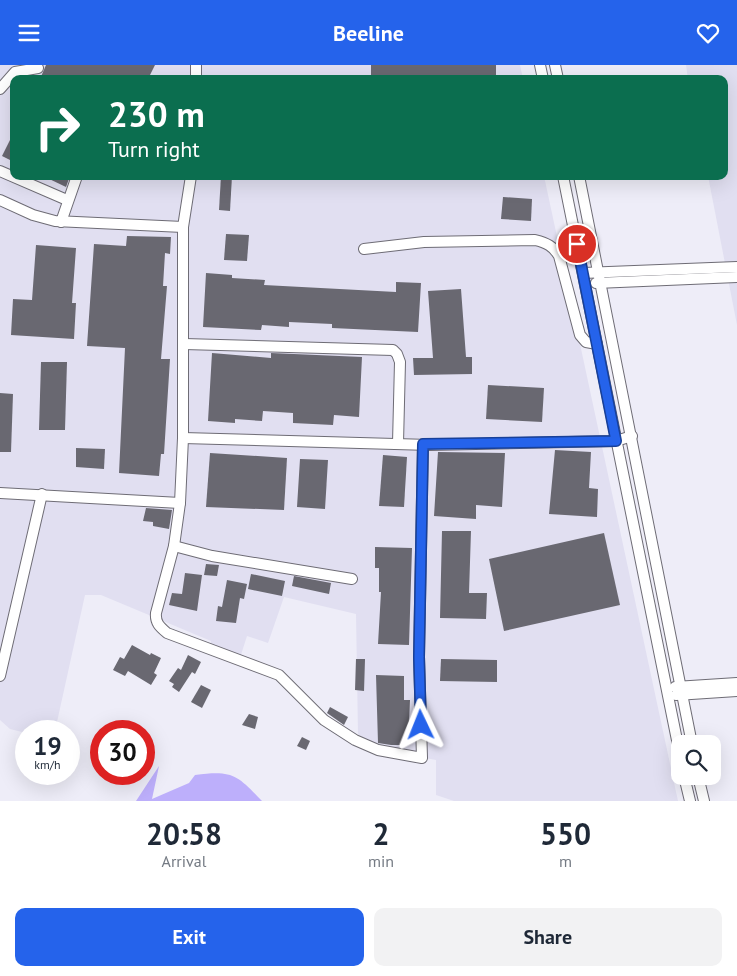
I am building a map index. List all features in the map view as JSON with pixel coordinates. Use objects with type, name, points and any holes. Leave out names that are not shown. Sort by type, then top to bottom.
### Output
[{"type":"street","points":[[12,75],[15,72],[38,68]]},
{"type":"street","points":[[0,89],[10,78]]},
{"type":"street","points":[[21,180],[67,200]]},
{"type":"street","points":[[61,222],[74,180]]},
{"type":"street","points":[[190,180],[183,227],[184,438],[180,503],[174,546],[156,613],[156,621],[160,627],[167,633],[279,675],[324,720],[355,740],[378,750],[422,758],[419,657],[423,444]]},
{"type":"street","points":[[564,180],[676,735]]},
{"type":"street","points":[[580,180],[690,735]]},
{"type":"street","points":[[0,200],[33,215],[61,222],[183,227]]},
{"type":"street","points":[[364,249],[424,242],[535,240],[546,243],[554,247],[559,256],[582,339],[597,344]]},
{"type":"street","points":[[600,278],[737,267]]},
{"type":"street","points":[[584,278],[737,277]]},
{"type":"street","points":[[184,345],[393,350],[400,362],[398,443]]},
{"type":"street","points":[[184,438],[423,444],[616,441],[632,436]]},
{"type":"street","points":[[0,493],[180,503]]},
{"type":"street","points":[[0,676],[42,494]]},
{"type":"street","points":[[174,546],[212,556],[352,579]]},
{"type":"street","points":[[642,572],[658,569]]},
{"type":"street","points":[[667,692],[737,683]]},
{"type":"street","points":[[681,691],[737,691]]},
{"type":"street","points":[[686,785],[690,801]]},
{"type":"street","points":[[700,785],[704,801]]},
{"type":"shaded area","points":[[0,65],[520,65],[522,75],[10,75],[10,180],[545,180],[671,768],[671,785],[675,785],[678,801],[454,801],[436,795],[436,760],[371,748],[358,734],[356,614],[284,597],[268,643],[247,636],[239,661],[209,651],[211,641],[101,595],[85,595],[57,720],[15,720],[15,730],[10,729],[0,720]]},
{"type":"shaded area","points":[[686,65],[737,65],[737,325],[709,180],[728,180],[728,75],[687,75]]},
{"type":"shaded area","points":[[159,766],[155,785],[155,772]]},
{"type":"shaded area","points":[[218,773],[233,776],[240,780],[262,801],[136,801],[147,785],[155,785],[152,799],[189,783],[195,775]]},
{"type":"building","points":[[46,65],[155,65],[150,75],[42,75]]},
{"type":"building","points":[[371,65],[496,65],[496,75],[371,75]]},
{"type":"building","points":[[10,140],[10,160],[2,156]]},
{"type":"building","points":[[51,180],[69,180],[66,187]]},
{"type":"building","points":[[221,180],[232,180],[230,211],[219,210]]},
{"type":"building","points":[[503,197],[532,199],[531,221],[501,219]]},
{"type":"building","points":[[226,234],[249,235],[247,261],[224,260]]},
{"type":"building","points":[[127,236],[171,237],[170,254],[165,253],[163,286],[167,286],[161,359],[170,359],[164,454],[161,454],[159,476],[119,473],[125,348],[87,346],[94,244],[126,246]]},
{"type":"building","points":[[36,245],[76,248],[72,303],[76,303],[74,339],[11,335],[13,299],[32,300]]},
{"type":"building","points":[[206,273],[232,275],[232,278],[265,280],[264,285],[396,292],[396,282],[421,283],[418,332],[332,328],[332,324],[289,322],[289,327],[262,325],[261,330],[203,327]]},
{"type":"building","points":[[461,289],[466,357],[472,357],[472,374],[414,375],[413,358],[433,358],[428,291]]},
{"type":"building","points":[[212,353],[271,358],[271,353],[362,357],[359,417],[334,415],[333,425],[293,423],[293,413],[263,411],[262,421],[235,419],[235,423],[208,421]]},
{"type":"building","points":[[41,362],[67,362],[65,430],[39,430]]},
{"type":"building","points":[[488,385],[544,388],[542,422],[486,419]]},
{"type":"building","points":[[0,393],[13,394],[11,452],[0,452]]},
{"type":"building","points":[[76,448],[105,449],[104,469],[76,467]]},
{"type":"building","points":[[555,450],[591,452],[589,488],[598,489],[597,517],[549,514]]},
{"type":"building","points":[[438,452],[505,453],[502,507],[476,505],[476,519],[434,516]]},
{"type":"building","points":[[210,453],[287,458],[284,510],[206,507]]},
{"type":"building","points":[[383,455],[407,457],[404,507],[379,506]]},
{"type":"building","points":[[300,459],[328,460],[325,509],[297,507]]},
{"type":"building","points":[[146,508],[172,510],[169,529],[153,526],[153,522],[143,521]]},
{"type":"building","points":[[442,531],[471,531],[469,593],[487,593],[486,619],[440,618]]},
{"type":"building","points":[[604,533],[620,605],[504,631],[489,559]]},
{"type":"building","points":[[375,547],[412,548],[409,645],[378,644],[381,592],[379,592],[379,568],[375,568]]},
{"type":"building","points":[[206,564],[219,565],[217,576],[204,575]]},
{"type":"building","points":[[185,573],[202,575],[197,611],[169,605],[172,593],[182,594]]},
{"type":"building","points":[[251,574],[285,581],[282,596],[248,589]]},
{"type":"building","points":[[294,576],[331,583],[329,594],[292,586]]},
{"type":"building","points":[[227,580],[247,584],[244,599],[240,598],[236,623],[216,621],[218,606],[222,607]]},
{"type":"building","points":[[132,645],[150,655],[151,653],[161,658],[154,673],[157,675],[151,685],[128,671],[125,676],[113,670],[120,657],[124,659]]},
{"type":"building","points":[[188,655],[201,662],[195,674],[192,672],[179,692],[172,687],[174,684],[169,681],[178,668],[181,670]]},
{"type":"building","points":[[356,659],[365,659],[364,691],[355,690]]},
{"type":"building","points":[[441,659],[497,660],[497,682],[440,681]]},
{"type":"building","points":[[376,675],[404,676],[404,700],[410,700],[408,745],[378,743]]},
{"type":"building","points":[[201,685],[211,690],[202,708],[191,702]]},
{"type":"building","points":[[330,707],[348,717],[344,725],[327,713]]},
{"type":"building","points":[[249,714],[258,717],[255,729],[242,725]]},
{"type":"building","points":[[302,737],[310,741],[306,750],[297,746]]},
{"type":"route","points":[[421,725],[419,657],[423,537],[423,444],[616,441],[577,244]]}]
